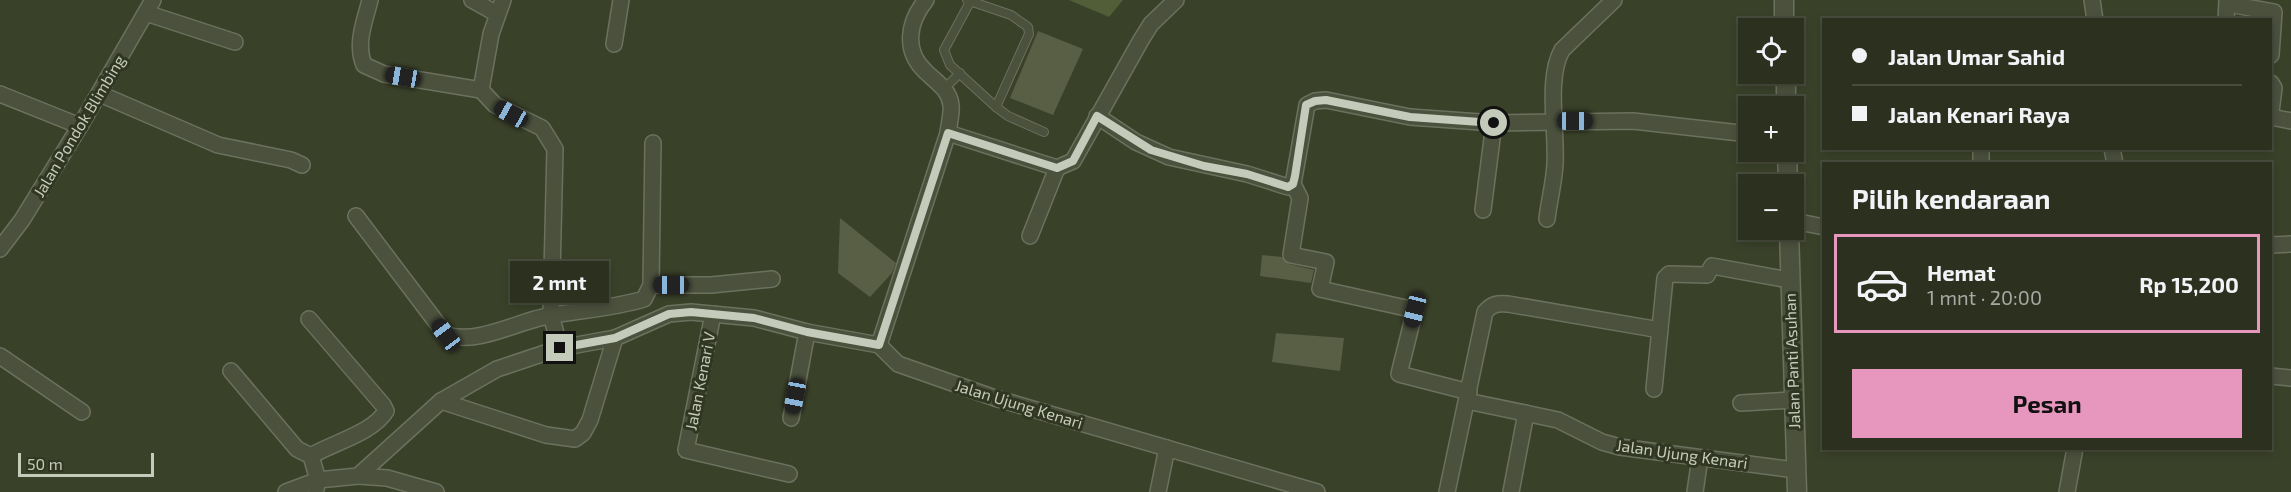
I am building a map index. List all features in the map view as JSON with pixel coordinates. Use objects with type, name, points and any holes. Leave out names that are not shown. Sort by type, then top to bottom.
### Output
[{"type":"street","points":[[370,0],[360,34],[360,56],[364,65],[384,74],[481,90],[495,105],[542,128],[555,149],[551,315],[560,348]]},
{"type":"street","points":[[472,0],[500,7],[481,90]]},
{"type":"street","points":[[614,44],[621,0]]},
{"type":"street","points":[[356,216],[446,335],[470,337],[551,315],[622,306],[650,308],[669,314],[691,312],[754,318],[807,332],[879,345],[948,133],[951,105],[944,89],[924,70],[913,53],[909,37],[912,22],[926,0]]},
{"type":"street","points":[[948,133],[1057,168],[1073,161],[1151,24],[1176,0]]},
{"type":"street","points":[[1546,219],[1555,166],[1554,77],[1557,58],[1562,50],[1614,0]]},
{"type":"street","points":[[1784,0],[1784,18]]},
{"type":"street","points":[[2092,0],[2095,18]]},
{"type":"street","points":[[149,6],[235,42]]},
{"type":"street","name":"Jalan Pondok Blimbing","points":[[0,249],[22,220],[81,126],[149,6]]},
{"type":"street","points":[[2227,8],[2274,12],[2272,41]]},
{"type":"street","points":[[2272,83],[2274,88],[2272,106]]},
{"type":"street","points":[[0,94],[81,126]]},
{"type":"street","points":[[100,94],[218,145],[291,160],[302,165]]},
{"type":"street","points":[[1097,116],[1136,142],[1169,157],[1247,174],[1288,187],[1293,184],[1303,117],[1310,103],[1326,100],[1410,117],[1494,123],[1633,121],[1738,133]]},
{"type":"street","points":[[2272,115],[2291,121]]},
{"type":"street","points":[[1483,210],[1494,123]]},
{"type":"street","points":[[358,476],[441,401],[497,369],[560,348],[615,338],[650,308],[653,143]]},
{"type":"street","points":[[1030,236],[1057,168]]},
{"type":"street","name":"Jalan Ujung Kenari","points":[[1293,184],[1300,198],[1292,255],[1326,262],[1320,289],[1415,310],[1399,374],[1468,397],[1558,420],[1602,442],[1620,447],[1795,470]]},
{"type":"street","points":[[1804,223],[1822,227]]},
{"type":"street","name":"Jalan Panti Asuhan","points":[[1789,240],[1797,492]]},
{"type":"street","points":[[2272,246],[2291,244]]},
{"type":"street","points":[[1654,390],[1665,278],[1669,274],[1707,275],[1712,266],[1789,280]]},
{"type":"street","points":[[651,285],[711,285],[772,279]]},
{"type":"street","points":[[1446,492],[1485,312],[1496,303],[1660,330]]},
{"type":"street","name":"Jalan Kenari V","points":[[713,314],[686,450],[789,474]]},
{"type":"street","points":[[286,492],[314,472],[331,444],[354,436],[382,417],[386,411],[309,319]]},
{"type":"street","points":[[791,418],[807,332]]},
{"type":"street","points":[[441,401],[546,435],[575,439],[584,433],[590,420],[615,338]]},
{"type":"street","name":"Jalan Ujung Kenari","points":[[879,345],[898,364],[918,372],[995,398],[1310,491]]},
{"type":"street","points":[[0,356],[82,412]]},
{"type":"street","points":[[231,371],[314,472],[387,478],[412,489],[436,492]]},
{"type":"street","points":[[2272,375],[2291,378]]},
{"type":"street","points":[[1741,403],[1793,400]]},
{"type":"street","points":[[1511,492],[1526,412]]},
{"type":"street","points":[[1158,492],[1167,448]]},
{"type":"street","points":[[2067,492],[2075,450]]},
{"type":"street","points":[[1695,492],[1700,458]]},
{"type":"lane","points":[[996,107],[1029,34],[1028,27],[1011,15],[969,1],[944,50],[950,65],[996,107],[1008,116],[1044,132]]},
{"type":"lane","points":[[944,89],[960,73]]},
{"type":"shaded area","points":[[1069,0],[1123,0],[1109,17]]},
{"type":"building","points":[[1038,31],[1083,49],[1053,115],[1010,98]]},
{"type":"building","points":[[840,218],[896,263],[892,273],[870,297],[838,273]]},
{"type":"building","points":[[1262,255],[1282,257],[1289,264],[1314,270],[1311,283],[1260,276]]},
{"type":"building","points":[[1276,333],[1344,338],[1340,371],[1272,362]]},
{"type":"route","points":[[560,348],[615,338],[669,314],[691,312],[754,318],[807,332],[879,345],[908,262],[948,133],[1060,168],[1073,161],[1097,116],[1136,142],[1169,157],[1247,174],[1288,187],[1293,184],[1295,176],[1306,105],[1315,101],[1326,100],[1410,117],[1494,123]]}]
